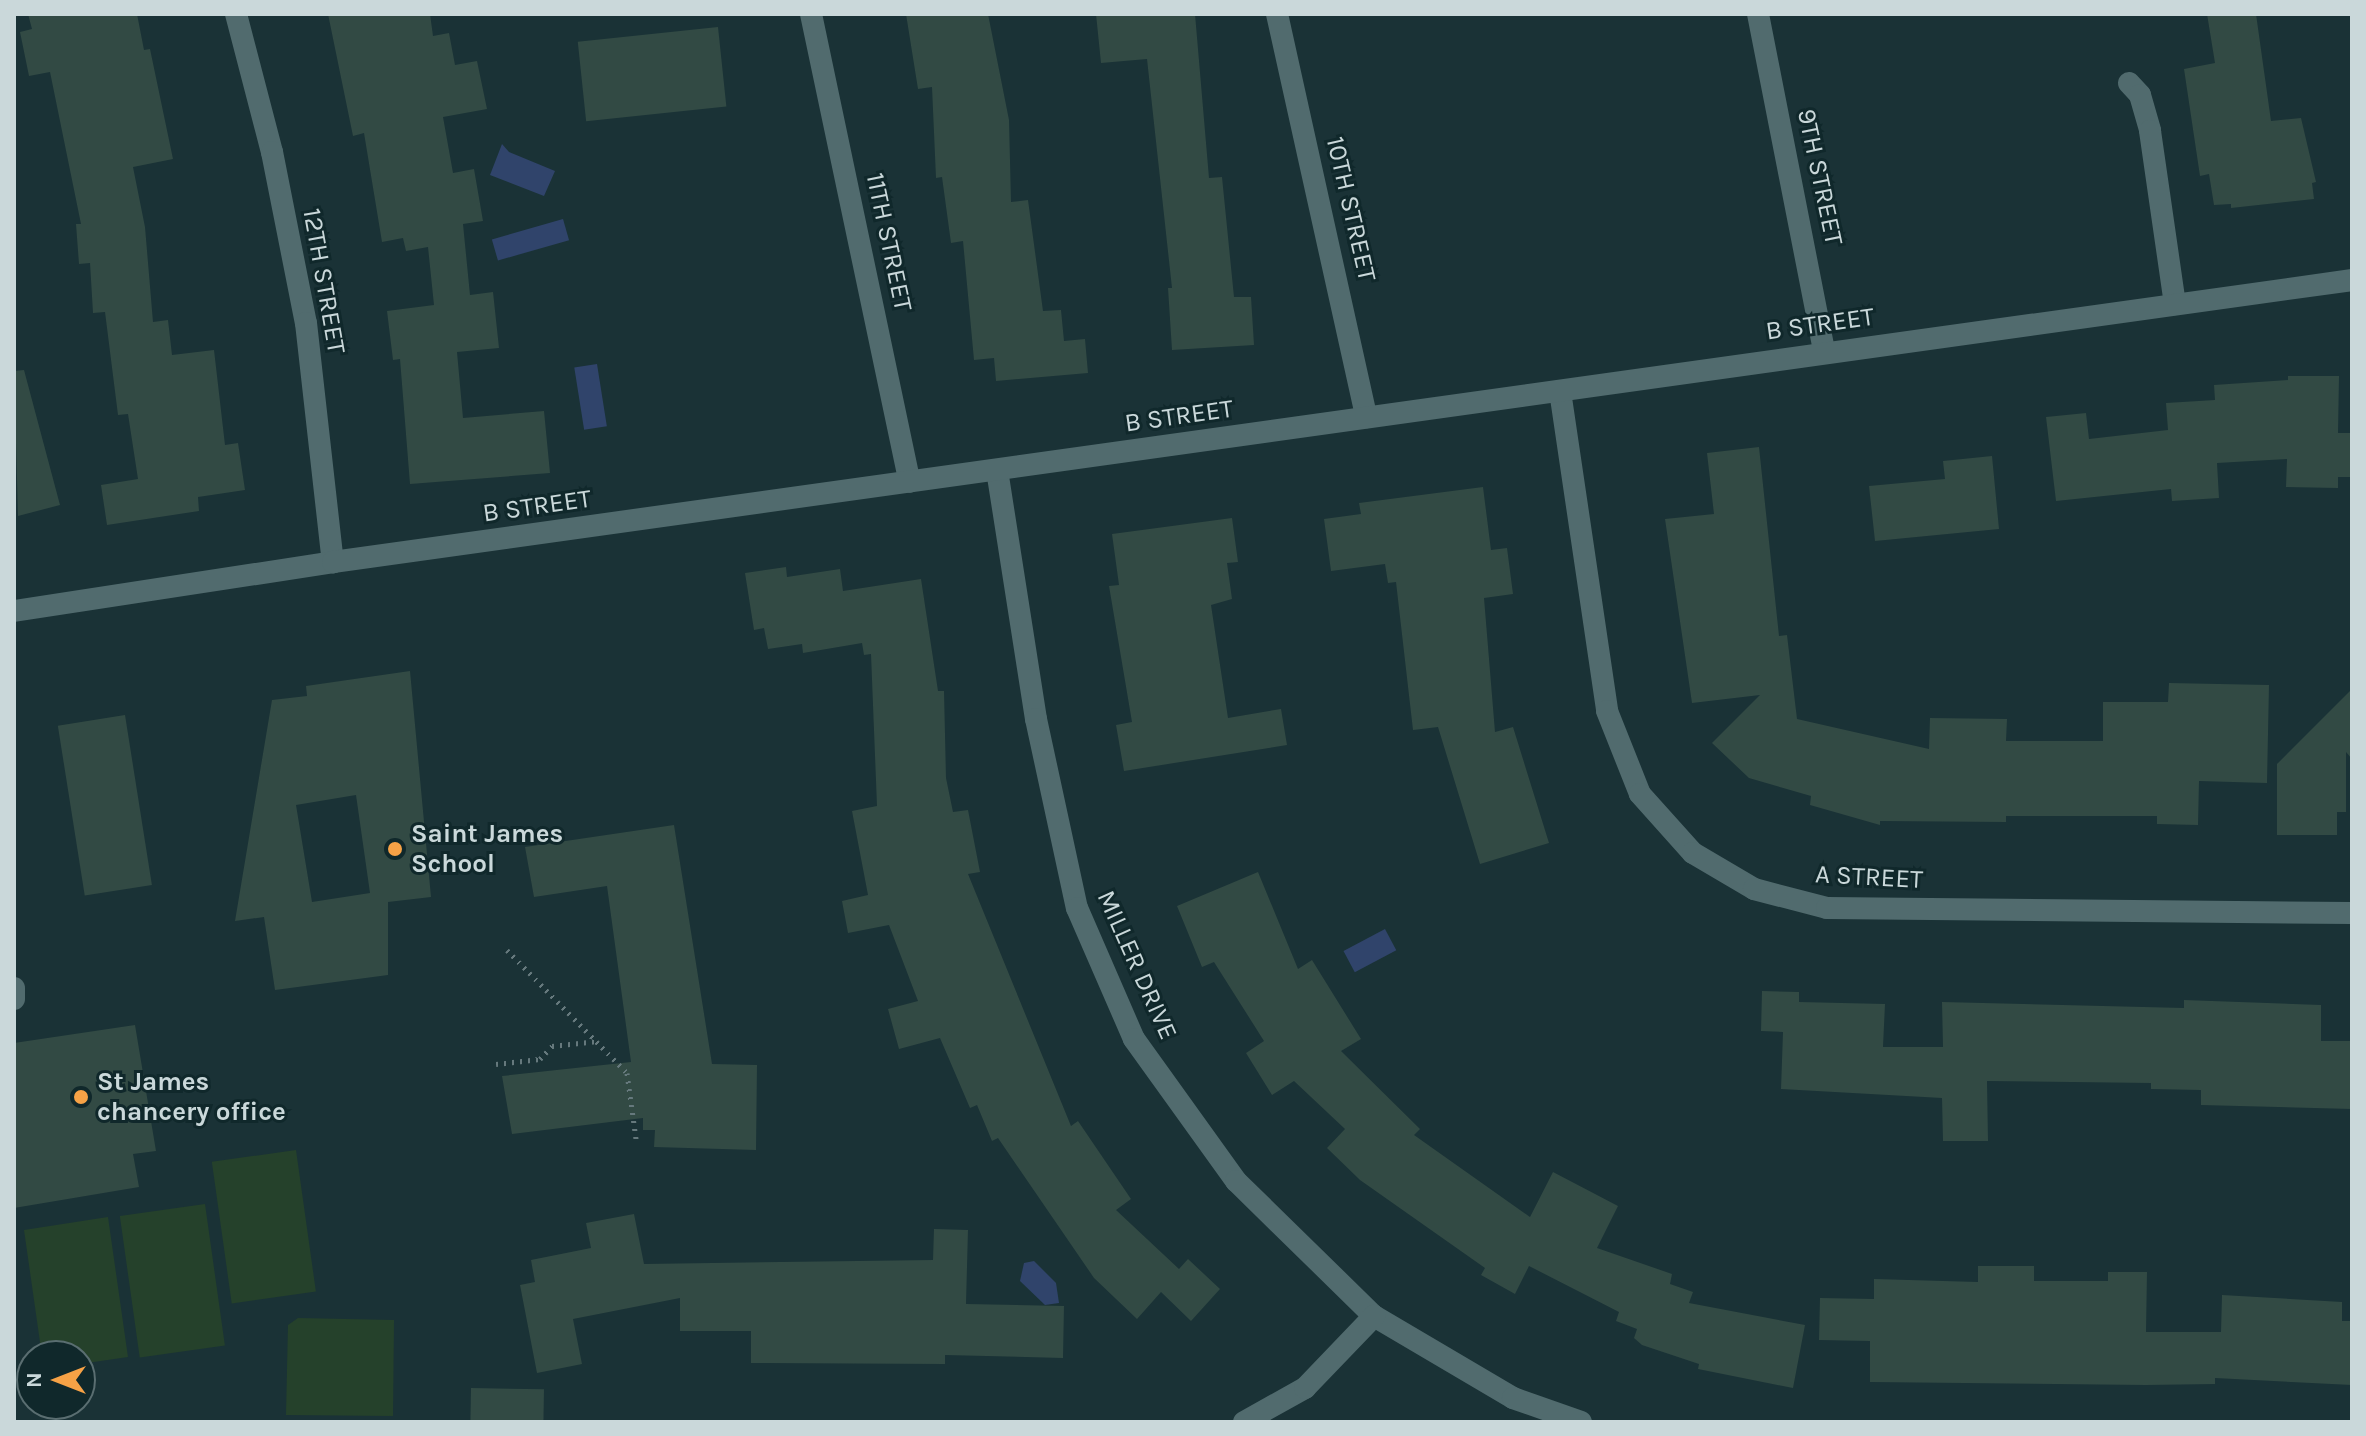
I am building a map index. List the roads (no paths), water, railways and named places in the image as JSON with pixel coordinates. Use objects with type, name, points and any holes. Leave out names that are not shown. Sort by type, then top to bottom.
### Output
[{"type":"street","name":"12TH STREET","points":[[236,14],[272,152],[306,323],[333,562]]},
{"type":"street","name":"11TH STREET","points":[[811,14],[910,482]]},
{"type":"street","name":"10TH STREET","points":[[1277,14],[1366,417]]},
{"type":"street","name":"9TH STREET","points":[[1758,14],[1824,351]]},
{"type":"street","points":[[2129,83],[2140,95],[2150,131],[2175,304]]},
{"type":"street","name":"B STREET","points":[[14,611],[333,562],[1560,391],[1824,351],[2352,280]]},
{"type":"street","name":"A STREET","points":[[1560,391],[1607,711],[1640,794],[1693,853],[1754,889],[1827,908],[2352,913]]},
{"type":"street","name":"MILLER DRIVE","points":[[997,470],[1036,719],[1077,908],[1134,1039],[1236,1181],[1374,1316],[1513,1398],[1581,1422]]},
{"type":"street","points":[[14,988],[14,999]]},
{"type":"street","points":[[1244,1422],[1305,1388],[1374,1316]]},
{"type":"water","points":[[502,144],[509,152],[555,171],[544,196],[490,175]]},
{"type":"water","points":[[563,219],[569,240],[498,261],[492,239]]},
{"type":"water","points":[[597,364],[607,426],[584,430],[574,368]]},
{"type":"water","points":[[1385,929],[1396,950],[1355,972],[1344,951]]},
{"type":"water","points":[[1034,1261],[1056,1283],[1059,1303],[1045,1305],[1020,1281],[1024,1263]]},
{"type":"place","name":"Saint James School","points":[[395,849]]},
{"type":"place","name":"St James chancery office","points":[[81,1097]]}]
